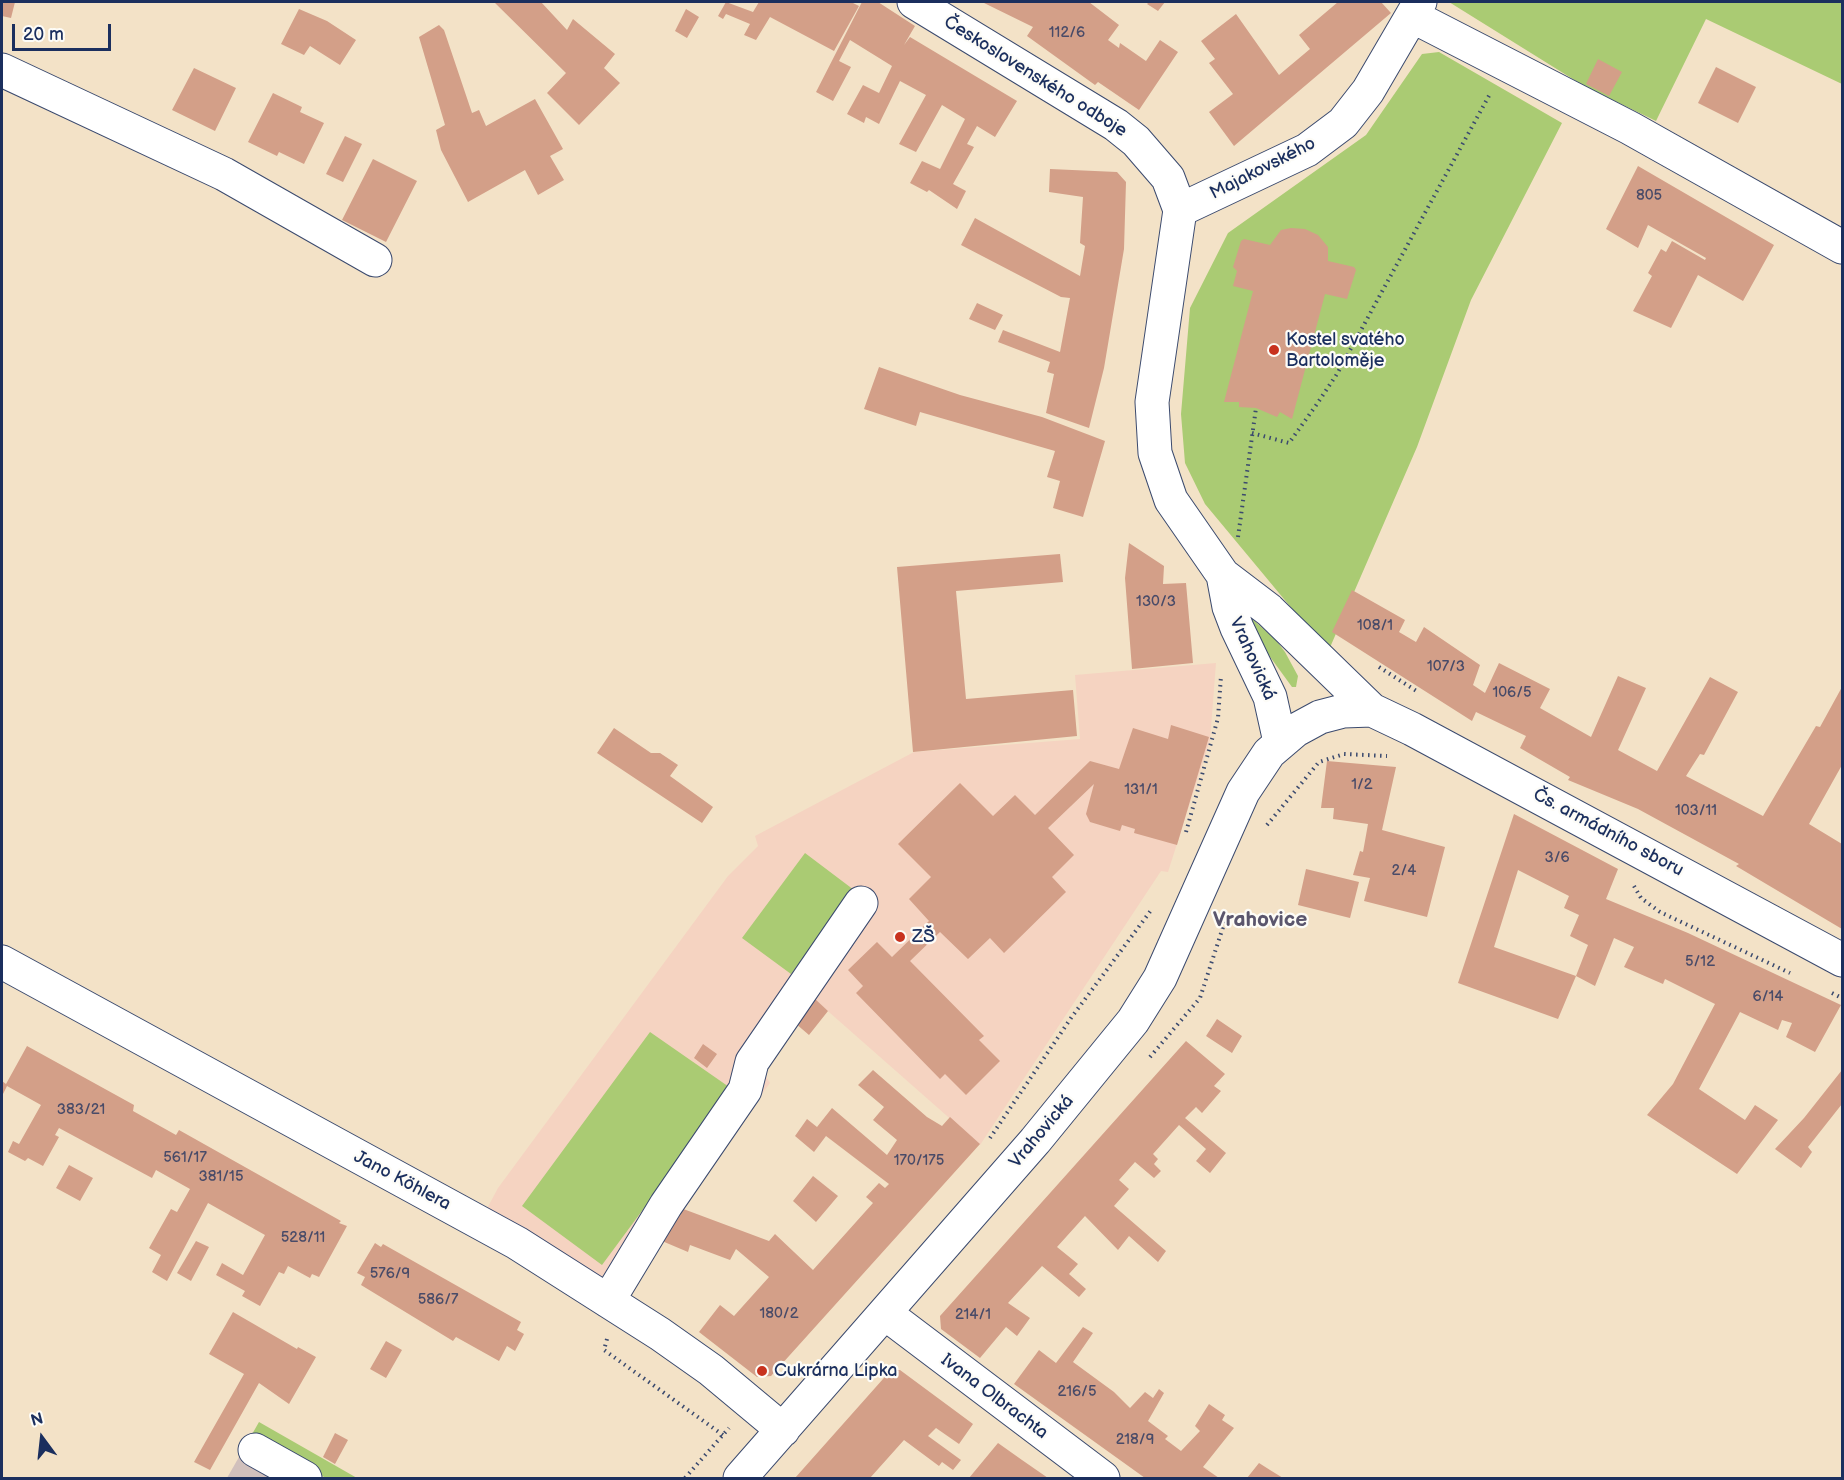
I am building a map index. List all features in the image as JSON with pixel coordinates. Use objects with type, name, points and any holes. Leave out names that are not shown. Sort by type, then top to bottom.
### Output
[{"type":"street","name":"Československého odboje","points":[[914,2],[1116,125],[1154,159],[1168,177],[1180,210],[1152,402],[1152,429],[1161,475],[1171,500],[1223,575],[1269,610],[1353,695],[1372,710]]},
{"type":"street","name":"Majakovského","points":[[1180,210],[1266,171],[1327,137],[1343,123],[1368,90],[1416,9]]},
{"type":"street","points":[[1416,9],[1506,64],[1630,128],[1842,248]]},
{"type":"street","points":[[2,70],[224,174],[375,260]]},
{"type":"street","name":"Vrahovická","points":[[1223,575],[1229,607],[1237,628],[1270,697],[1280,742]]},
{"type":"street","name":"Vrahovická","points":[[740,1479],[1050,1123],[1133,1021],[1160,978],[1200,883],[1243,792],[1257,768],[1280,742],[1320,717],[1343,711],[1372,710]]},
{"type":"street","name":"Čs. armádního sboru","points":[[1372,710],[1423,734],[1842,960]]},
{"type":"street","points":[[608,1301],[666,1205],[745,1090],[752,1062],[861,903]]},
{"type":"street","name":"Jano Köhlera","points":[[2,962],[517,1244],[660,1334],[752,1402],[783,1430]]},
{"type":"street","name":"Ivana Olbrachta","points":[[886,1314],[1103,1479]]},
{"type":"street","points":[[255,1450],[305,1479]]},
{"type":"path","points":[[1252,433],[1289,443],[1317,404],[1337,374],[1506,64]]},
{"type":"path","points":[[1237,540],[1256,408]]},
{"type":"path","points":[[685,1479],[752,1402]]},
{"type":"shaded area","name":"ZŠ","points":[[1216,663],[1210,740],[1168,872],[1161,871],[980,1145],[813,998],[760,1067],[770,1083],[678,1207],[629,1300],[483,1216],[498,1188],[728,876],[758,846],[755,836],[914,752],[1080,739],[1075,675]]},
{"type":"shaded area","points":[[251,1436],[326,1478],[227,1478]]},
{"type":"green space","points":[[1449,2],[1842,2],[1842,84],[1706,19],[1656,121],[1584,86]]},
{"type":"green space","points":[[1439,52],[1562,123],[1471,300],[1417,447],[1328,652],[1205,504],[1185,463],[1181,414],[1190,308],[1228,233],[1366,135],[1422,54]]},
{"type":"green space","points":[[1250,617],[1276,640],[1285,652],[1298,676],[1296,687],[1292,687],[1268,654],[1249,620]]},
{"type":"green space","points":[[805,853],[854,890],[791,974],[742,938]]},
{"type":"green space","points":[[650,1032],[732,1089],[602,1265],[522,1206]]},
{"type":"green space","points":[[259,1422],[357,1478],[326,1478],[251,1436]]},
{"type":"building","points":[[2,2],[15,2],[11,18],[2,16]]},
{"type":"building","points":[[494,2],[541,2],[567,30],[573,19],[615,54],[604,68],[620,83],[579,125],[547,93],[566,73]]},
{"type":"building","points":[[726,2],[753,12],[759,2],[851,2],[859,6],[834,51],[770,17],[756,40],[744,35],[750,24],[726,14],[723,19],[718,16]]},
{"type":"building","points":[[862,2],[878,2],[915,26],[904,45],[910,37],[1017,101],[995,137],[977,126],[967,144],[974,147],[953,184],[966,191],[957,209],[929,190],[927,192],[910,183],[922,161],[940,169],[965,119],[942,105],[916,152],[899,144],[926,95],[900,81],[879,124],[866,117],[864,123],[847,114],[863,85],[879,93],[892,66],[850,40],[839,61],[851,67],[833,101],[816,92]]},
{"type":"building","points":[[982,2],[1089,2],[1119,25],[1108,40],[1119,48],[1120,43],[1146,61],[1160,40],[1178,52],[1139,110],[1098,82],[1095,85],[1027,36],[1033,27]]},
{"type":"building","points":[[1165,2],[1158,11],[1147,4]]},
{"type":"building","points":[[1338,2],[1381,2],[1391,13],[1234,146],[1209,112],[1233,94],[1209,63],[1215,59],[1201,41],[1236,14],[1279,75],[1310,49],[1299,35]]},
{"type":"building","points":[[299,9],[327,21],[356,40],[340,65],[310,46],[304,55],[281,44]]},
{"type":"building","points":[[686,9],[699,17],[687,38],[675,31]]},
{"type":"building","points":[[439,25],[444,30],[472,113],[479,110],[486,126],[535,99],[563,149],[550,156],[564,180],[538,195],[525,170],[468,202],[441,150],[436,130],[445,125],[419,37]]},
{"type":"building","points":[[1598,59],[1622,72],[1609,96],[1586,84]]},
{"type":"building","points":[[1716,67],[1756,87],[1738,123],[1698,103]]},
{"type":"building","points":[[194,68],[236,88],[215,131],[172,110]]},
{"type":"building","points":[[273,93],[302,107],[300,112],[324,123],[304,164],[279,152],[277,156],[248,142]]},
{"type":"building","points":[[345,136],[362,144],[343,182],[326,174]]},
{"type":"building","points":[[373,159],[417,181],[386,242],[342,220]]},
{"type":"building","points":[[1638,166],[1774,245],[1743,301],[1698,275],[1671,328],[1633,311],[1652,276],[1648,273],[1661,249],[1666,252],[1672,241],[1705,260],[1706,258],[1648,225],[1638,248],[1606,229]]},
{"type":"building","points":[[1050,169],[1117,172],[1126,182],[1124,249],[1104,368],[1089,428],[1046,413],[1054,374],[1047,372],[1050,362],[998,342],[1003,330],[1060,352],[1070,298],[1061,297],[961,245],[975,218],[1080,276],[1085,246],[1080,243],[1083,197],[1049,192]]},
{"type":"building","name":"Kostel svatého Bartoloměje","points":[[1305,229],[1318,235],[1328,247],[1328,261],[1354,267],[1356,270],[1347,299],[1325,294],[1292,419],[1280,412],[1277,417],[1256,408],[1239,407],[1239,402],[1224,402],[1253,291],[1233,286],[1237,271],[1233,267],[1241,241],[1244,239],[1270,245],[1281,230]]},
{"type":"building","points":[[977,303],[1003,315],[995,330],[969,319]]},
{"type":"building","points":[[879,367],[960,395],[1042,417],[1105,441],[1083,517],[1053,508],[1060,481],[1047,477],[1055,451],[920,412],[916,426],[864,409]]},
{"type":"building","points":[[1129,543],[1164,566],[1163,584],[1186,583],[1193,663],[1132,669],[1125,578]]},
{"type":"building","points":[[1060,554],[1063,582],[956,591],[966,699],[1073,690],[1077,736],[913,752],[897,567]]},
{"type":"building","points":[[1352,590],[1405,620],[1399,632],[1416,642],[1424,627],[1480,665],[1473,685],[1485,693],[1499,663],[1550,689],[1540,708],[1591,737],[1618,676],[1646,688],[1618,750],[1657,771],[1710,677],[1738,692],[1704,755],[1700,754],[1686,776],[1763,816],[1816,726],[1820,727],[1842,687],[1842,765],[1809,824],[1842,844],[1842,929],[1736,866],[1739,864],[1638,809],[1568,780],[1570,777],[1520,748],[1526,736],[1476,712],[1472,721],[1332,632]]},
{"type":"building","points":[[1171,725],[1209,737],[1177,845],[1134,833],[1135,829],[1122,825],[1120,831],[1090,822],[1086,814],[1094,784],[1048,828],[1074,855],[1052,877],[1066,892],[1004,953],[990,938],[968,959],[940,932],[910,961],[984,1036],[979,1040],[1000,1061],[966,1095],[945,1074],[940,1079],[856,993],[863,986],[848,970],[877,942],[892,957],[929,921],[909,899],[931,877],[898,844],[960,783],[993,816],[1015,795],[1035,815],[1090,761],[1119,769],[1133,728],[1168,739]]},
{"type":"building","points":[[614,728],[651,753],[660,753],[678,765],[670,776],[713,807],[702,823],[597,753]]},
{"type":"building","points":[[1327,761],[1396,767],[1382,830],[1445,847],[1427,917],[1364,901],[1370,878],[1353,875],[1360,851],[1363,852],[1368,824],[1333,819],[1334,808],[1321,808]]},
{"type":"building","points":[[1514,814],[1618,869],[1606,899],[1688,933],[1841,1005],[1815,1052],[1786,1037],[1792,1023],[1782,1020],[1778,1030],[1740,1012],[1699,1089],[1745,1120],[1755,1105],[1778,1120],[1737,1174],[1647,1115],[1673,1084],[1715,1004],[1665,979],[1663,984],[1624,967],[1634,947],[1614,938],[1595,986],[1576,976],[1558,1019],[1458,983]],"holes":[[[1518,870],[1569,896],[1564,908],[1579,915],[1570,936],[1588,945],[1576,976],[1494,947]]]},
{"type":"building","points":[[1306,869],[1359,882],[1350,918],[1298,905]]},
{"type":"building","points":[[814,998],[828,1011],[809,1035],[795,1023]]},
{"type":"building","points":[[1217,1019],[1242,1036],[1232,1053],[1206,1036]]},
{"type":"building","points":[[1186,1041],[1225,1074],[1214,1086],[1221,1091],[1202,1113],[1196,1107],[1185,1118],[1226,1153],[1210,1173],[1196,1161],[1206,1149],[1179,1125],[1153,1154],[1158,1159],[1154,1164],[1161,1171],[1154,1178],[1135,1162],[1119,1180],[1129,1189],[1114,1206],[1166,1251],[1158,1262],[1129,1236],[1118,1250],[1085,1216],[1057,1247],[1078,1264],[1069,1274],[1086,1289],[1079,1297],[1042,1266],[1008,1303],[1030,1318],[1017,1336],[1006,1327],[980,1358],[941,1329],[940,1316]]},
{"type":"building","points":[[703,1044],[717,1054],[707,1068],[694,1058]]},
{"type":"building","points":[[27,1046],[134,1105],[133,1111],[176,1135],[179,1130],[341,1221],[339,1223],[347,1226],[319,1277],[312,1274],[310,1278],[288,1266],[284,1274],[279,1272],[260,1306],[242,1296],[245,1291],[216,1275],[222,1263],[243,1275],[265,1235],[208,1203],[167,1281],[152,1272],[161,1255],[149,1248],[171,1209],[177,1212],[190,1189],[156,1170],[152,1178],[59,1128],[55,1135],[59,1137],[43,1166],[28,1158],[25,1161],[8,1152],[13,1141],[19,1144],[41,1105],[7,1086],[2,1096],[2,1081],[6,1084]]},
{"type":"building","points":[[873,1070],[927,1117],[942,1126],[950,1117],[980,1144],[771,1376],[757,1377],[699,1332],[720,1305],[734,1316],[769,1277],[736,1249],[730,1260],[690,1245],[688,1252],[662,1241],[678,1207],[769,1241],[775,1234],[813,1270],[873,1203],[866,1197],[879,1183],[885,1188],[889,1184],[826,1136],[814,1152],[795,1136],[807,1119],[817,1127],[832,1108],[887,1155],[897,1140],[873,1120],[884,1107],[858,1085]]},
{"type":"building","points":[[1842,1070],[1842,1104],[1808,1147],[1812,1152],[1801,1168],[1775,1149],[1804,1118]]},
{"type":"building","points":[[69,1165],[93,1178],[80,1201],[56,1188]]},
{"type":"building","points":[[813,1176],[838,1196],[816,1222],[793,1201]]},
{"type":"building","points":[[196,1241],[209,1247],[191,1281],[177,1273]]},
{"type":"building","points":[[375,1243],[381,1247],[383,1244],[521,1322],[517,1330],[524,1334],[515,1351],[507,1346],[499,1361],[456,1337],[453,1341],[361,1285],[365,1277],[357,1273]]},
{"type":"building","points":[[233,1312],[297,1349],[298,1347],[316,1357],[289,1404],[259,1383],[210,1470],[194,1462],[244,1374],[209,1354]]},
{"type":"building","points":[[1083,1327],[1093,1333],[1073,1362],[1114,1392],[1130,1408],[1145,1392],[1153,1398],[1159,1389],[1164,1393],[1148,1421],[1168,1436],[1165,1439],[1181,1451],[1200,1431],[1195,1426],[1209,1404],[1225,1415],[1222,1420],[1234,1428],[1203,1467],[1219,1478],[1145,1478],[1014,1384],[1039,1350],[1056,1363]]},
{"type":"building","points":[[386,1341],[402,1350],[386,1378],[370,1369]]},
{"type":"building","points":[[891,1370],[900,1370],[973,1424],[959,1444],[936,1428],[928,1436],[961,1460],[953,1470],[942,1462],[939,1466],[904,1440],[870,1478],[795,1478]]},
{"type":"building","points":[[335,1433],[348,1440],[335,1464],[323,1457]]},
{"type":"building","points":[[998,1443],[1022,1460],[1048,1478],[969,1478]]},
{"type":"building","points":[[1259,1463],[1270,1470],[1283,1478],[1247,1478]]},
{"type":"place","name":"Kostel svatého Bartoloměje","points":[[1274,350]]},
{"type":"place","name":"ZŠ","points":[[900,937]]},
{"type":"place","name":"Cukrárna Lipka","points":[[762,1371]]},
{"type":"district","name":"Vrahovice","points":[[1260,921]]}]
